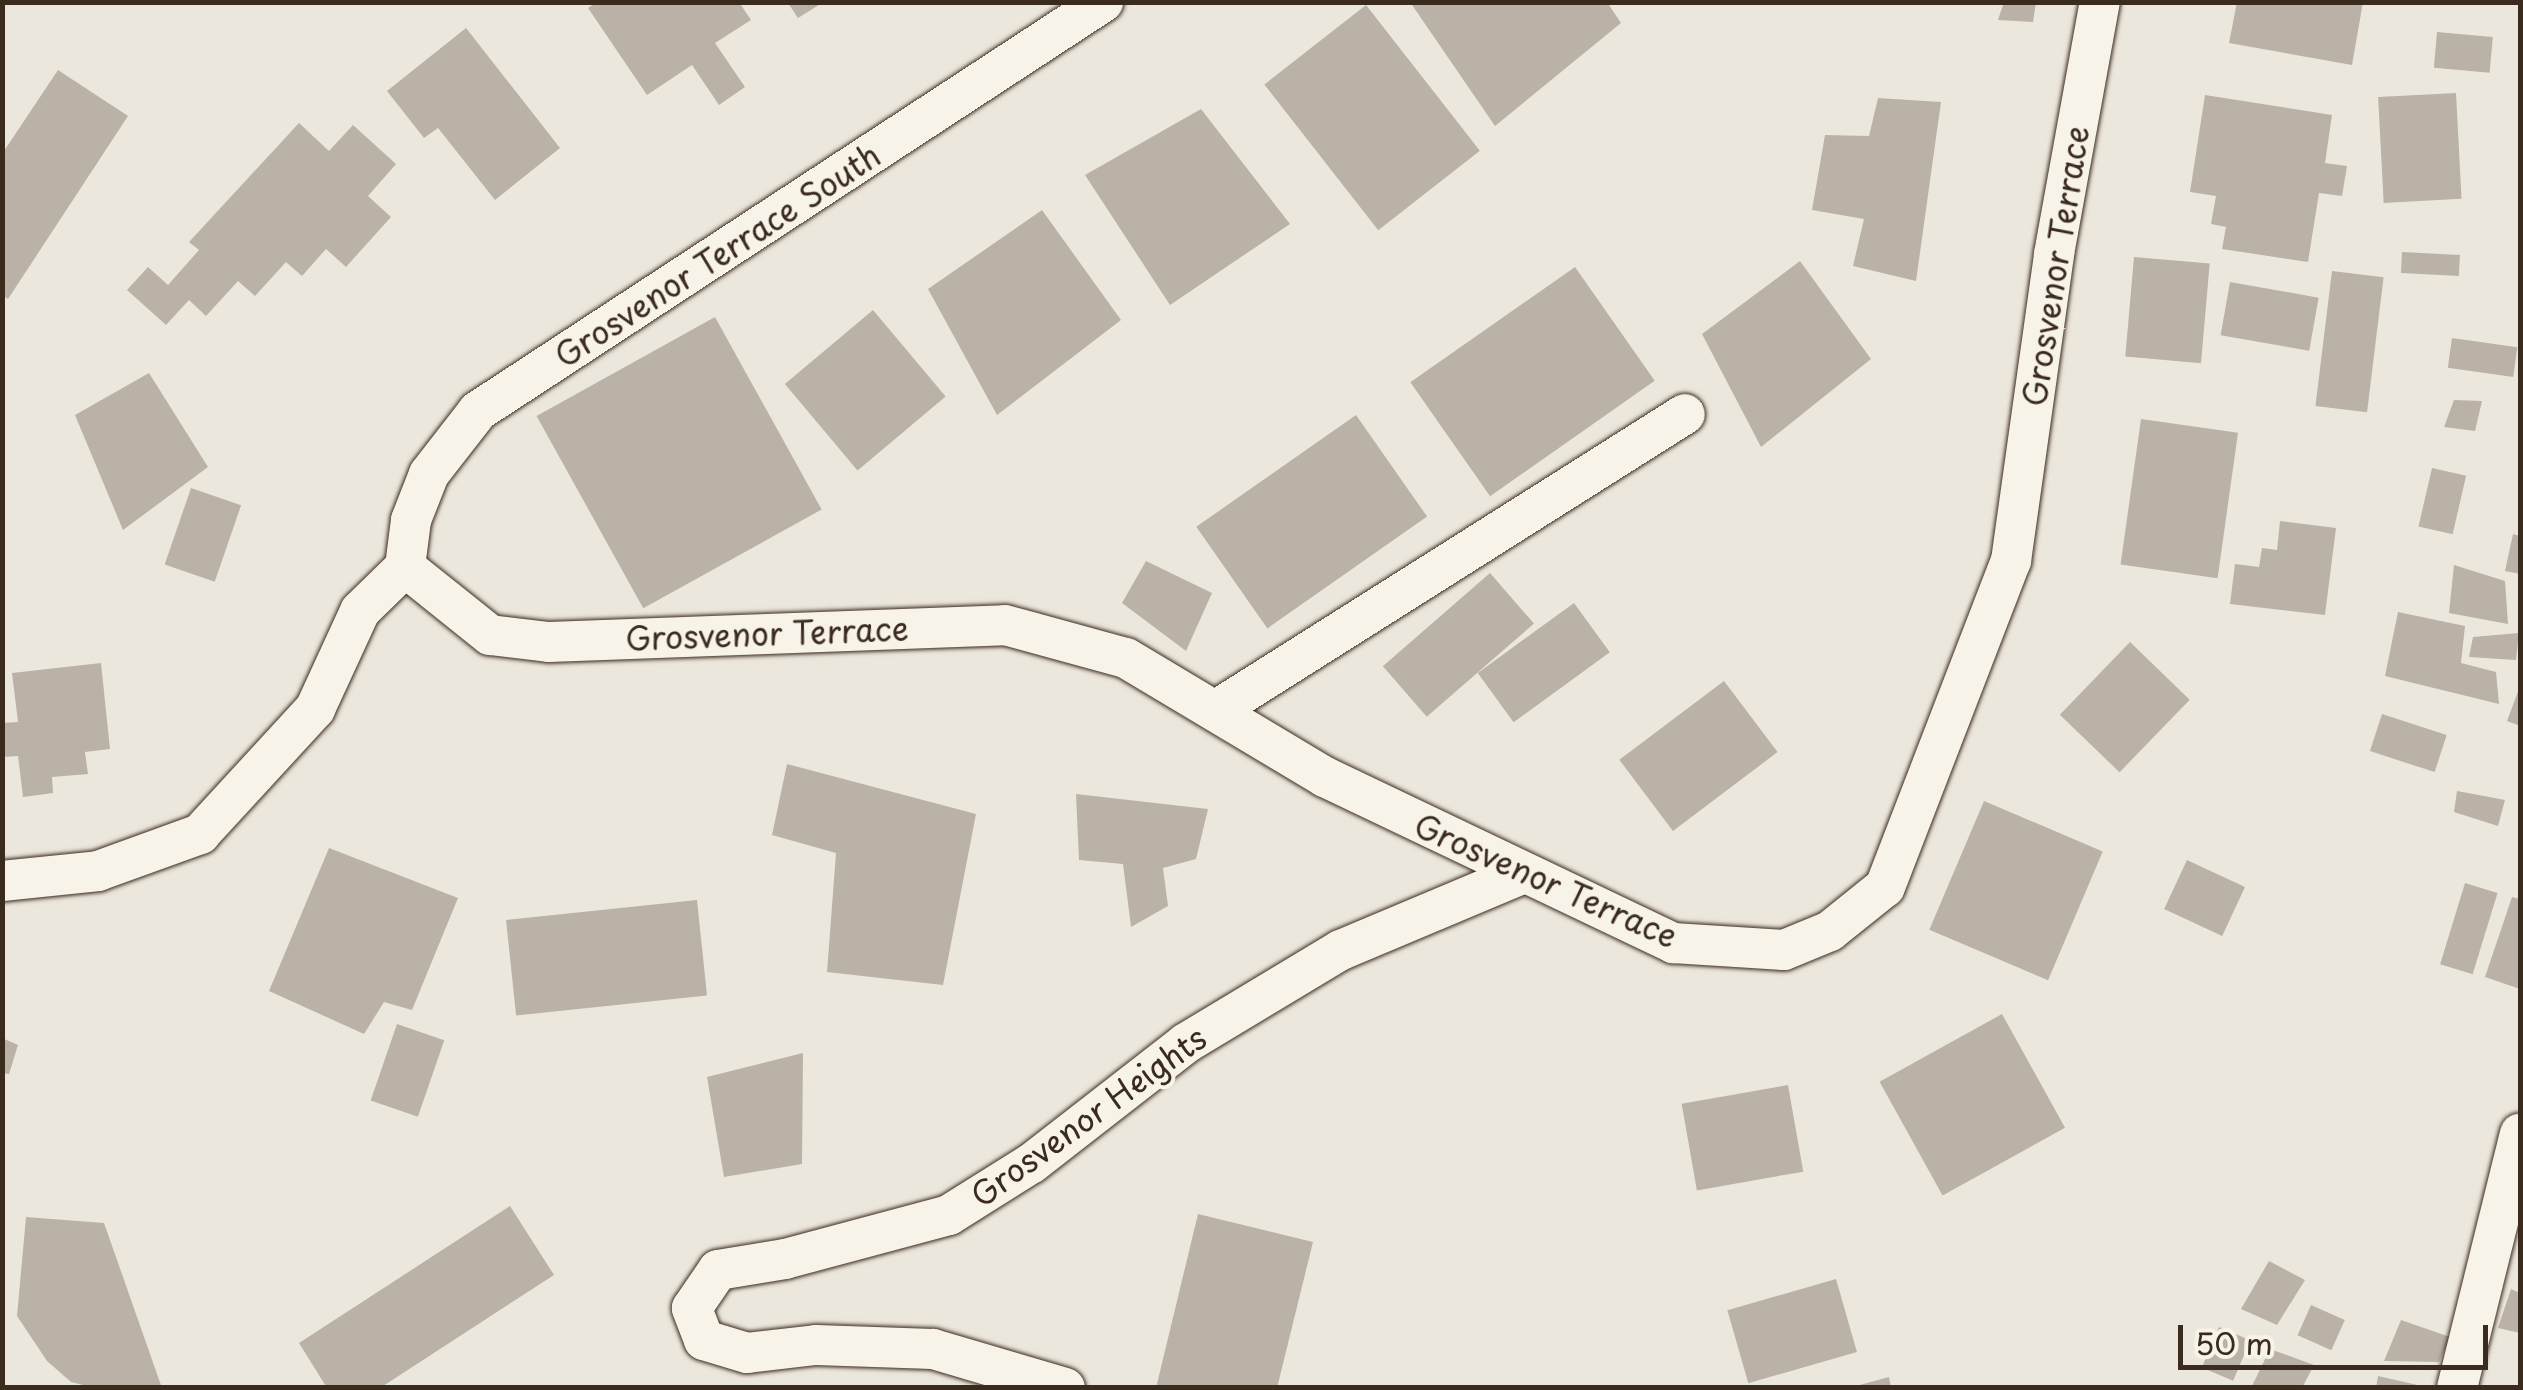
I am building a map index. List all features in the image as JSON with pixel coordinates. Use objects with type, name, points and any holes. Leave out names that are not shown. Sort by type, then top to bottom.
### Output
[{"type":"street","name":"Grosvenor Terrace South","points":[[404,566],[410,520],[429,474],[478,411],[1104,2]]},
{"type":"street","name":"Grosvenor Terrace","points":[[404,566],[490,635],[548,642],[1006,625],[1126,658],[1325,777],[1673,943],[1784,950],[1830,931],[1886,887],[2011,561],[2054,254],[2100,2]]},
{"type":"street","points":[[1218,710],[1684,414]]},
{"type":"street","points":[[2,881],[98,871],[200,834],[315,709],[360,612],[404,566]]},
{"type":"street","name":"Grosvenor Heights","points":[[1065,1388],[933,1349],[816,1344],[747,1354],[704,1340],[692,1308],[718,1270],[786,1259],[949,1215],[1032,1162],[1186,1043],[1340,950],[1522,874]]},
{"type":"street","points":[[2457,1388],[2520,1134]]},
{"type":"building","points":[[597,2],[739,2],[751,20],[715,43],[745,87],[719,105],[692,65],[647,95],[588,8]]},
{"type":"building","points":[[1410,2],[1607,2],[1621,23],[1495,126]]},
{"type":"building","points":[[2004,2],[2036,2],[2033,22],[1998,20]]},
{"type":"building","points":[[2237,2],[2363,2],[2352,65],[2229,43]]},
{"type":"building","points":[[788,3],[822,3],[798,18]]},
{"type":"building","points":[[1366,5],[1480,151],[1378,230],[1264,84]]},
{"type":"building","points":[[466,28],[560,148],[495,200],[438,128],[424,138],[387,91]]},
{"type":"building","points":[[2437,32],[2493,37],[2490,73],[2434,68]]},
{"type":"building","points":[[58,70],[128,116],[8,299],[2,295],[2,154]]},
{"type":"building","points":[[2456,93],[2462,199],[2384,203],[2378,97]]},
{"type":"building","points":[[2205,95],[2332,115],[2325,163],[2347,166],[2342,196],[2319,193],[2308,262],[2222,249],[2226,227],[2211,224],[2216,196],[2190,192]]},
{"type":"building","points":[[1878,98],[1941,102],[1916,281],[1853,266],[1864,219],[1812,210],[1825,135],[1869,136]]},
{"type":"building","points":[[1201,109],[1290,224],[1170,305],[1085,175]]},
{"type":"building","points":[[299,123],[329,151],[353,125],[396,164],[368,196],[391,217],[346,267],[326,249],[302,276],[286,262],[255,296],[238,281],[206,316],[189,300],[166,325],[127,290],[148,267],[168,285],[199,250],[189,242]]},
{"type":"building","points":[[1042,210],[1121,320],[997,415],[928,289]]},
{"type":"building","points":[[2402,252],[2460,255],[2459,276],[2401,273]]},
{"type":"building","points":[[2134,257],[2210,264],[2201,363],[2125,357]]},
{"type":"building","points":[[1800,261],[1871,359],[1761,447],[1702,334]]},
{"type":"building","points":[[1575,267],[1655,381],[1490,496],[1410,382]]},
{"type":"building","points":[[2332,271],[2384,277],[2367,412],[2315,406]]},
{"type":"building","points":[[2230,282],[2319,298],[2309,351],[2221,335]]},
{"type":"building","points":[[873,310],[946,397],[858,470],[785,384]]},
{"type":"building","points":[[715,317],[822,509],[643,608],[537,416]]},
{"type":"building","points":[[2452,338],[2517,347],[2513,377],[2448,368]]},
{"type":"building","points":[[149,373],[208,467],[123,530],[75,415]]},
{"type":"building","points":[[2454,400],[2482,401],[2475,431],[2444,427]]},
{"type":"building","points":[[1356,415],[1427,517],[1267,628],[1196,527]]},
{"type":"building","points":[[2141,419],[2238,433],[2218,578],[2121,565]]},
{"type":"building","points":[[2432,468],[2466,476],[2453,534],[2419,526]]},
{"type":"building","points":[[191,488],[241,505],[215,582],[165,565]]},
{"type":"building","points":[[2280,521],[2336,528],[2325,615],[2230,604],[2235,564],[2259,567],[2262,548],[2277,550]]},
{"type":"building","points":[[2513,534],[2520,536],[2520,574],[2505,571]]},
{"type":"building","points":[[1146,561],[1212,593],[1186,651],[1122,603]]},
{"type":"building","points":[[2454,565],[2505,581],[2508,624],[2449,613]]},
{"type":"building","points":[[1490,573],[1534,624],[1427,717],[1383,666]]},
{"type":"building","points":[[1574,603],[1610,652],[1514,722],[1478,673]]},
{"type":"building","points":[[2398,612],[2465,626],[2461,663],[2496,672],[2499,704],[2385,676]]},
{"type":"building","points":[[2519,633],[2516,660],[2469,657],[2473,637]]},
{"type":"building","points":[[2130,642],[2190,700],[2120,772],[2060,715]]},
{"type":"building","points":[[101,663],[110,749],[85,752],[88,774],[52,777],[53,793],[23,797],[18,756],[2,757],[2,723],[18,722],[12,673]]},
{"type":"building","points":[[1724,681],[1778,752],[1673,831],[1619,760]]},
{"type":"building","points":[[2520,686],[2520,726],[2507,721]]},
{"type":"building","points":[[2382,714],[2447,735],[2435,772],[2370,751]]},
{"type":"building","points":[[787,764],[976,814],[943,985],[827,972],[836,853],[772,835]]},
{"type":"building","points":[[2457,791],[2505,800],[2498,826],[2454,812]]},
{"type":"building","points":[[1076,794],[1208,809],[1196,859],[1163,868],[1168,906],[1131,927],[1123,864],[1079,860]]},
{"type":"building","points":[[1984,801],[2103,851],[2048,980],[1929,930]]},
{"type":"building","points":[[329,848],[458,898],[412,1010],[384,1002],[364,1034],[269,991]]},
{"type":"building","points":[[2187,860],[2245,887],[2222,936],[2164,909]]},
{"type":"building","points":[[2465,883],[2498,893],[2473,974],[2440,964]]},
{"type":"building","points":[[2512,897],[2520,899],[2520,989],[2485,977]]},
{"type":"building","points":[[697,900],[707,995],[516,1016],[506,920]]},
{"type":"building","points":[[2002,1014],[2065,1128],[1943,1196],[1880,1082]]},
{"type":"building","points":[[397,1024],[444,1040],[418,1117],[371,1101]]},
{"type":"building","points":[[2,1038],[18,1045],[9,1074],[2,1073]]},
{"type":"building","points":[[803,1053],[802,1164],[724,1177],[707,1077]]},
{"type":"building","points":[[1788,1085],[1803,1172],[1697,1190],[1682,1104]]},
{"type":"building","points":[[510,1206],[554,1275],[380,1388],[327,1388],[299,1343]]},
{"type":"building","points":[[1198,1214],[1313,1242],[1277,1388],[1156,1388]]},
{"type":"building","points":[[26,1217],[104,1223],[162,1388],[95,1388],[71,1382],[47,1361],[17,1316]]},
{"type":"building","points":[[2269,1261],[2305,1280],[2277,1325],[2241,1309]]},
{"type":"building","points":[[1836,1279],[1857,1352],[1748,1383],[1727,1310]]},
{"type":"building","points":[[2511,1289],[2520,1293],[2520,1333],[2498,1328]]},
{"type":"building","points":[[2311,1305],[2345,1320],[2331,1350],[2298,1335]]},
{"type":"building","points":[[2401,1320],[2450,1337],[2439,1362],[2384,1361]]},
{"type":"building","points":[[2219,1327],[2250,1340],[2233,1381],[2202,1368]]},
{"type":"building","points":[[2270,1349],[2314,1365],[2302,1388],[2251,1388]]},
{"type":"building","points":[[2378,1376],[2422,1386],[2422,1388],[2376,1388]]},
{"type":"building","points":[[1889,1377],[1891,1388],[1856,1386]]}]
